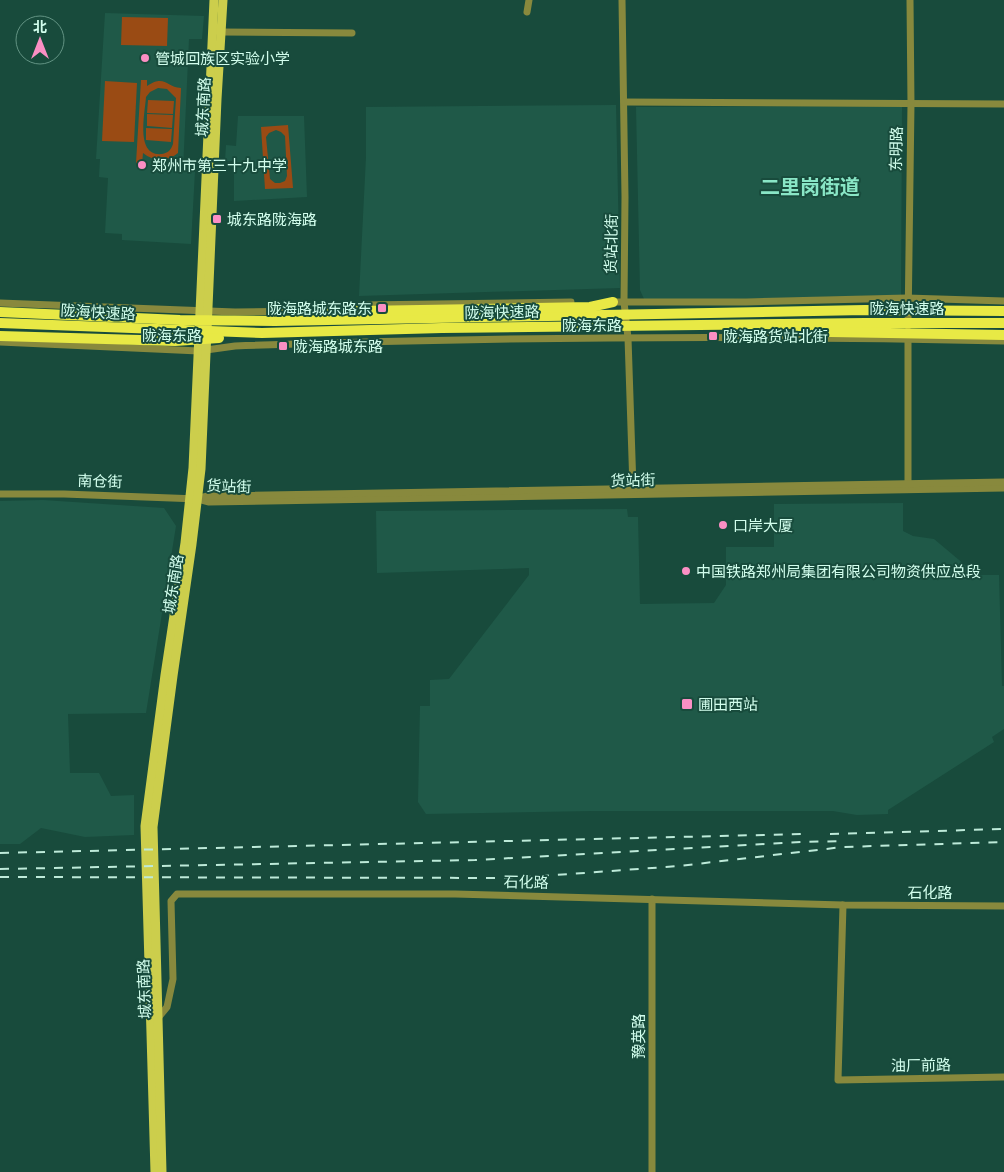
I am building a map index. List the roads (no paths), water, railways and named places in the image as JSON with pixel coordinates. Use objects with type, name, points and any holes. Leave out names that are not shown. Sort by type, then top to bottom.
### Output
[{"type":"highway","points":[[298,320],[316,315],[360,311],[590,307],[613,302]]},
{"type":"highway","name":"陇海快速路","points":[[0,312],[180,320],[298,320],[865,310],[1004,311]]},
{"type":"highway","name":"陇海快速路","points":[[0,323],[262,333],[442,328],[865,322],[1004,323]]},
{"type":"highway","points":[[754,324],[831,332],[1004,335]]},
{"type":"highway","points":[[0,336],[175,341],[261,337],[306,332]]},
{"type":"main road","name":"城东南路","points":[[155,1172],[145,826],[203,445],[203,350],[214,0]]},
{"type":"main road","name":"城东南路","points":[[204,311],[223,0]]},
{"type":"main road","name":"城东南路","points":[[162,1172],[153,826],[195,498]]},
{"type":"street","points":[[527,12],[529,0]]},
{"type":"street","name":"货站北街","points":[[622,0],[624,302],[632,409],[633,488]]},
{"type":"street","name":"东明路","points":[[908,484],[907,298],[911,104],[910,0]]},
{"type":"street","points":[[221,32],[352,33]]},
{"type":"street","points":[[624,102],[1004,104]]},
{"type":"street","name":"陇海东路","points":[[0,304],[204,311],[307,311],[363,305],[907,298],[1004,301]]},
{"type":"street","name":"陇海东路","points":[[0,342],[203,350],[235,346],[288,344],[628,338],[1004,341]]},
{"type":"street","name":"货站街","points":[[195,498],[218,496],[1004,482]]},
{"type":"street","name":"货站街","points":[[195,498],[209,502],[1004,488]]},
{"type":"street","name":"南仓街","points":[[0,494],[195,498]]},
{"type":"street","name":"石化路","points":[[158,1018],[167,1007],[173,979],[171,901],[177,894],[455,894],[843,905],[1004,906]]},
{"type":"street","name":"豫英路","points":[[652,900],[652,1172]]},
{"type":"street","name":"油厂前路","points":[[843,905],[838,1080],[1004,1077]]},
{"type":"railway","points":[[830,834],[1004,829]]},
{"type":"railway","points":[[0,853],[805,834]]},
{"type":"railway","points":[[0,869],[475,860],[844,841]]},
{"type":"railway","points":[[0,877],[515,878],[679,866],[843,847],[1004,842]]},
{"type":"place","name":"管城回族区实验小学","points":[[145,58]]},
{"type":"place","name":"郑州市第三十九中学","points":[[142,165]]},
{"type":"place","name":"城东路陇海路","points":[[217,219]]},
{"type":"place","name":"陇海路城东路东","points":[[382,308]]},
{"type":"place","name":"陇海路货站北街","points":[[713,336]]},
{"type":"place","name":"陇海路城东路","points":[[283,346]]},
{"type":"place","name":"口岸大厦","points":[[723,525]]},
{"type":"place","name":"中国铁路郑州局集团有限公司物资供应总段","points":[[686,571]]},
{"type":"place","name":"圃田西站","points":[[687,704]]},
{"type":"district","name":"二里岗街道","points":[[810,186]]}]
